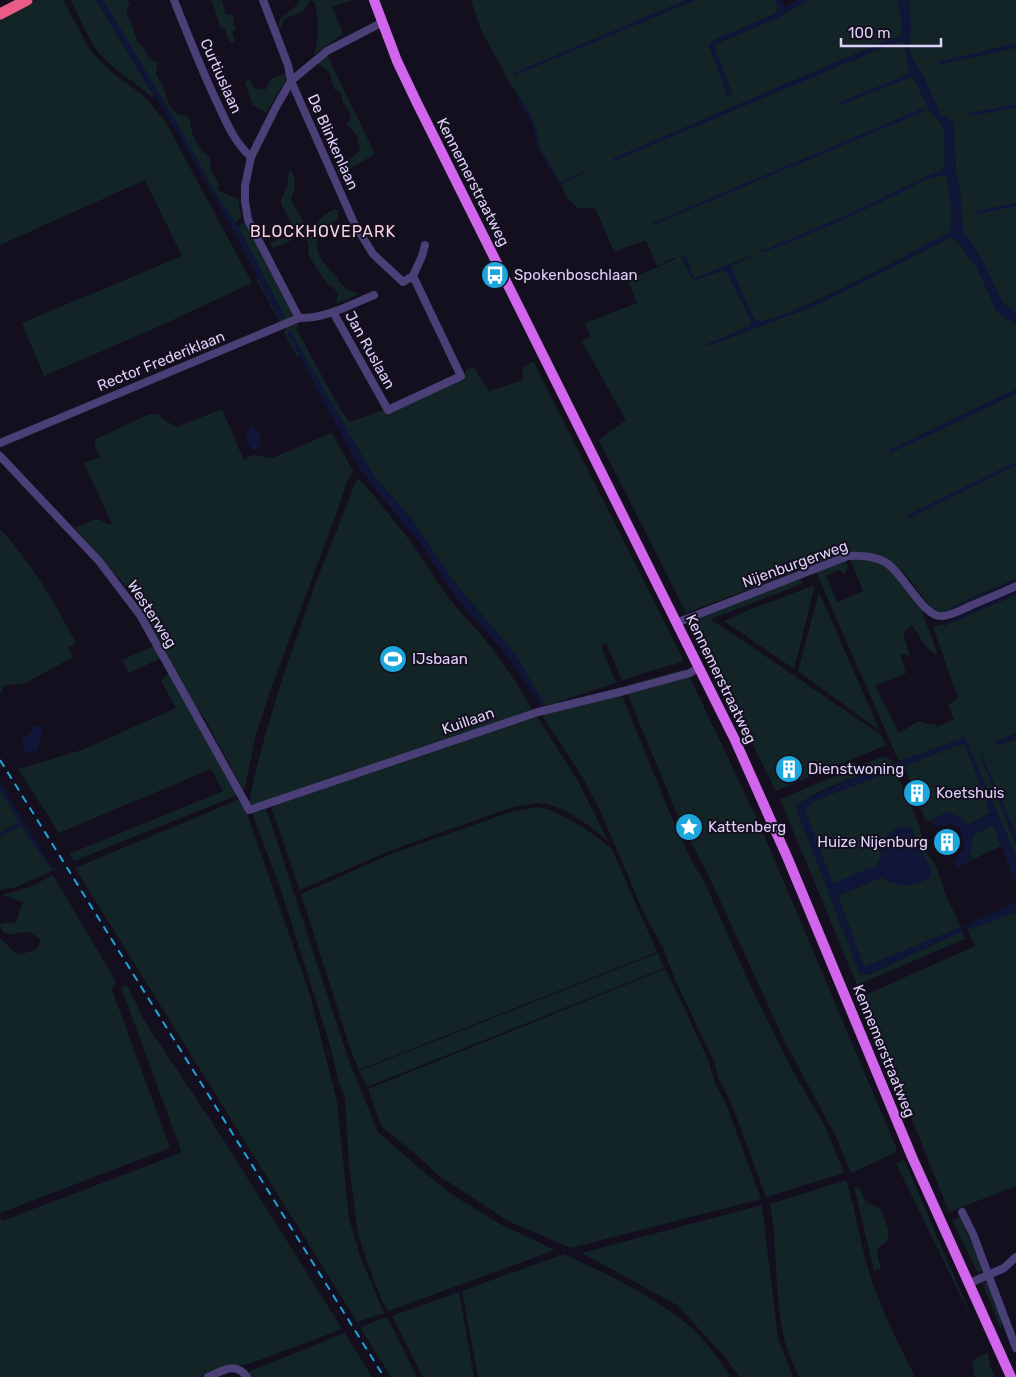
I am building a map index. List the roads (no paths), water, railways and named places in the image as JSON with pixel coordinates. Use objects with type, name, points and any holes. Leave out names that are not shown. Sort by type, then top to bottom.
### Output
[{"type":"highway","points":[[0,14],[27,0]]},
{"type":"main road","name":"Kennemerstraatweg","points":[[375,2],[381,23],[398,63],[430,130],[676,623],[694,670],[735,740],[776,832],[912,1157],[1011,1377]]},
{"type":"street","name":"Curtiuslaan","points":[[174,0],[199,64],[230,132],[243,150],[251,157]]},
{"type":"street","name":"De Blinkenlaan","points":[[263,0],[288,65],[291,81],[354,223],[373,254],[403,282],[413,276]]},
{"type":"street","points":[[299,318],[248,220],[245,201],[251,157],[291,81],[327,51],[381,23]]},
{"type":"street","points":[[413,276],[425,245]]},
{"type":"street","name":"Jan Ruslaan","points":[[334,312],[388,410],[461,376],[413,276]]},
{"type":"street","points":[[334,312],[374,295]]},
{"type":"street","name":"Rector Frederiklaan","points":[[0,443],[299,318],[308,318],[334,312]]},
{"type":"street","name":"Westerweg","points":[[0,456],[99,562],[140,615],[248,810]]},
{"type":"street","name":"Nijenburgerweg","points":[[676,623],[848,556],[871,557],[890,565],[926,608],[938,616],[950,615],[1016,586]]},
{"type":"street","name":"Kuillaan","points":[[248,810],[538,712],[624,691],[694,670]]},
{"type":"street","points":[[962,1212],[973,1234],[1016,1348]]},
{"type":"street","points":[[970,1284],[1015,1261]]},
{"type":"street","points":[[208,1377],[229,1369],[238,1368],[247,1377]]},
{"type":"water","points":[[96,0],[103,0],[175,120],[219,199],[238,227],[285,317],[280,320],[233,230],[177,132]]},
{"type":"water","points":[[686,0],[695,0],[515,75],[514,73]]},
{"type":"water","points":[[775,0],[779,0],[784,7],[798,0],[808,0],[780,17],[716,44],[715,49],[732,95],[728,97],[709,45],[714,40],[777,13],[778,7]]},
{"type":"water","points":[[898,0],[909,0],[911,32],[908,45],[909,52],[923,76],[940,113],[954,123],[956,172],[960,190],[963,232],[985,265],[1002,302],[1016,314],[1016,324],[996,310],[978,269],[957,241],[950,238],[819,304],[707,346],[707,344],[750,326],[752,322],[724,270],[695,280],[691,277],[681,255],[686,257],[693,276],[696,278],[750,256],[730,266],[755,321],[791,312],[819,300],[947,234],[951,230],[952,214],[947,177],[942,176],[925,180],[834,223],[762,253],[762,251],[848,214],[942,169],[945,165],[944,131],[941,123],[929,110],[913,76],[841,105],[839,102],[906,75],[909,71],[904,43],[901,41],[894,43],[614,161],[614,158],[888,40],[900,37],[902,24]]},
{"type":"water","points":[[1016,43],[1016,48],[938,65],[938,62]]},
{"type":"water","points":[[519,97],[530,113],[535,125],[541,150],[560,182],[585,173],[560,185],[537,147],[531,121],[517,99]]},
{"type":"water","points":[[1016,104],[1016,108],[969,116],[969,113]]},
{"type":"water","points":[[923,108],[925,111],[653,225],[652,223]]},
{"type":"water","points":[[1016,203],[1016,206],[978,214],[977,211]]},
{"type":"water","points":[[290,330],[375,478],[411,518],[454,582],[515,654],[542,700],[543,706],[538,702],[508,657],[454,595],[417,539],[359,467],[288,334],[287,332]]},
{"type":"water","points":[[1016,389],[1016,394],[891,453],[889,450]]},
{"type":"water","points":[[251,426],[254,426],[260,436],[261,445],[253,450],[246,442],[246,435]]},
{"type":"water","points":[[1016,462],[1016,465],[909,518],[907,515]]},
{"type":"water","points":[[1016,578],[1016,580],[950,607]]},
{"type":"water","points":[[1016,592],[1016,595],[943,626],[943,624]]},
{"type":"water","points":[[34,725],[41,726],[43,734],[37,750],[27,753],[20,739],[30,734]]},
{"type":"water","points":[[1016,733],[1016,739],[999,746],[996,742]]},
{"type":"water","points":[[965,737],[1016,857],[1016,885],[994,825],[973,834],[970,854],[972,860],[956,868],[953,861],[961,853],[964,846],[961,829],[951,824],[936,827],[934,825],[933,818],[948,812],[960,817],[968,825],[990,813],[965,746],[961,744],[812,802],[805,810],[833,883],[876,866],[881,856],[882,843],[885,838],[888,834],[902,827],[911,828],[931,870],[931,877],[912,885],[900,885],[882,877],[838,896],[864,967],[961,927],[962,931],[867,975],[860,974],[796,808],[799,803],[853,778]]},
{"type":"water","points":[[980,752],[1016,835],[1016,844],[981,759]]},
{"type":"water","points":[[0,783],[51,869],[21,825],[0,836],[0,833],[19,822],[0,789]]},
{"type":"water","points":[[1016,902],[1016,912],[974,928],[967,929],[965,927],[969,924]]},
{"type":"railway","points":[[0,760],[384,1377]]},
{"type":"place","name":"Spokenboschlaan","points":[[495,275]]},
{"type":"place","name":"IJsbaan","points":[[393,659]]},
{"type":"place","name":"Dienstwoning","points":[[789,769]]},
{"type":"place","name":"Koetshuis","points":[[917,793]]},
{"type":"place","name":"Kattenberg","points":[[689,827]]},
{"type":"place","name":"Huize Nijenburg","points":[[947,842]]},
{"type":"district","name":"BLOCKHOVEPARK","points":[[323,231]]}]
